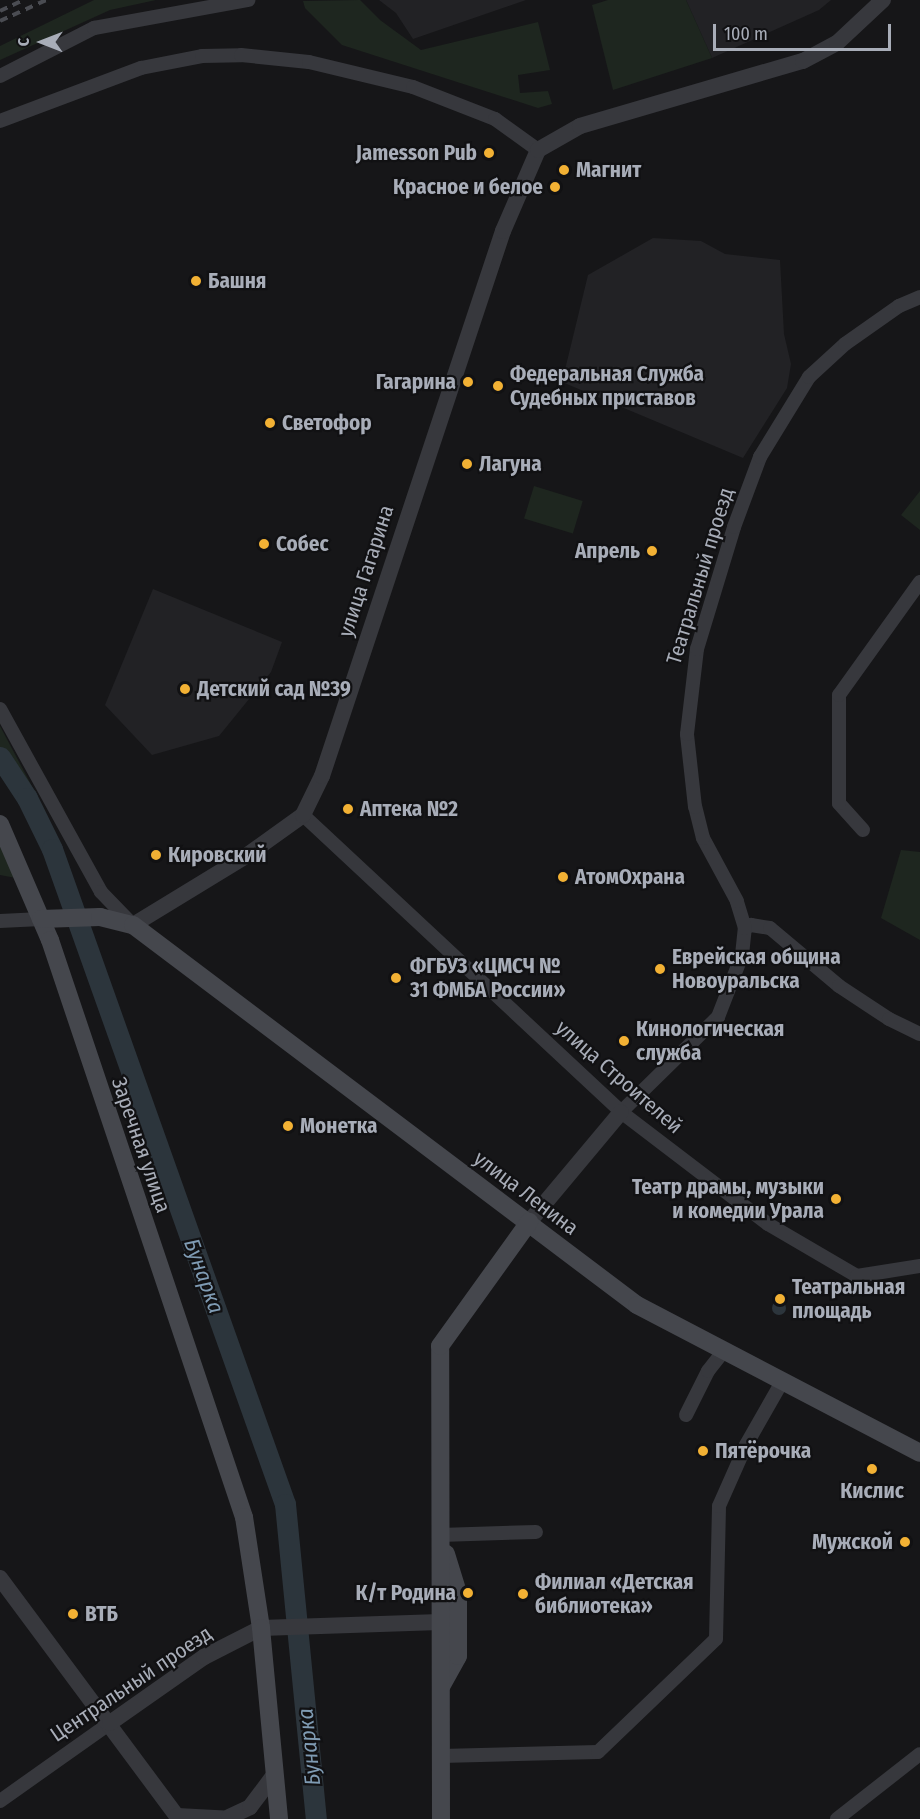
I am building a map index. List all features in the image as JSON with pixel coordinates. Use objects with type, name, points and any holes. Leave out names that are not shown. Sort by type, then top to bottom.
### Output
[{"type":"main road","name":"Заречная улица","points":[[0,824],[49,919],[244,1517],[261,1628],[273,1777],[279,1819]]},
{"type":"main road","points":[[49,919],[88,917],[133,925]]},
{"type":"main road","name":"улица Ленина","points":[[133,925],[158,948],[529,1222],[637,1305],[920,1453]]},
{"type":"main road","points":[[441,1819],[440,1346],[529,1222]]},
{"type":"main road","points":[[440,1535],[458,1593],[458,1656],[441,1687]]},
{"type":"street","points":[[0,76],[94,28],[248,0]]},
{"type":"street","points":[[0,121],[141,68],[202,56],[242,55],[309,62],[413,87],[495,119],[538,150],[580,126],[803,61],[837,43],[883,0]]},
{"type":"street","points":[[859,24],[892,0]]},
{"type":"street","name":"улица Гагарина","points":[[133,925],[246,856],[303,815],[322,776],[503,231],[538,150]]},
{"type":"street","name":"Театральный проезд","points":[[621,1112],[718,1017],[742,956],[744,928],[737,901],[703,838],[688,765],[689,689],[700,639],[760,457],[809,377],[845,344],[899,306],[920,297]]},
{"type":"street","points":[[863,830],[838,803],[839,695],[920,582]]},
{"type":"street","points":[[0,709],[101,892],[133,925]]},
{"type":"street","name":"улица Строителей","points":[[303,815],[621,1112],[768,1224],[857,1276],[920,1266]]},
{"type":"street","points":[[0,921],[49,919]]},
{"type":"street","points":[[744,928],[751,925],[770,928],[839,986],[889,1019],[920,1034]]},
{"type":"street","points":[[529,1222],[621,1112]]},
{"type":"street","points":[[686,1415],[708,1371],[723,1352]]},
{"type":"street","points":[[441,1756],[598,1752],[716,1639],[719,1506],[746,1445],[782,1382]]},
{"type":"street","points":[[440,1535],[536,1532]]},
{"type":"street","points":[[0,1578],[177,1816],[231,1818],[250,1807],[273,1777]]},
{"type":"street","name":"Центральный проезд","points":[[0,1801],[204,1657],[261,1628],[440,1622]]},
{"type":"street","points":[[837,1819],[920,1754]]},
{"type":"shaded area","points":[[94,0],[156,0],[110,10],[0,60],[0,46]]},
{"type":"shaded area","points":[[360,0],[380,20],[421,50],[538,22],[550,70],[518,75],[520,93],[548,91],[552,104],[538,108],[342,45],[305,8],[303,1]]},
{"type":"shaded area","points":[[379,0],[526,0],[413,39],[396,13]]},
{"type":"shaded area","points":[[608,0],[686,0],[712,58],[613,90],[592,5]]},
{"type":"shaded area","points":[[686,0],[831,0],[819,10],[712,58]]},
{"type":"shaded area","points":[[653,238],[701,241],[725,254],[780,260],[784,334],[791,364],[787,388],[743,458],[562,382],[588,275]]},
{"type":"shaded area","points":[[534,486],[583,501],[573,533],[524,519]]},
{"type":"shaded area","points":[[920,491],[920,530],[901,515]]},
{"type":"shaded area","name":"Детский сад №39","points":[[153,589],[282,642],[271,672],[219,736],[152,755],[105,705]]},
{"type":"shaded area","points":[[0,726],[45,811],[42,813],[0,750]]},
{"type":"shaded area","points":[[0,844],[16,878],[0,875]]},
{"type":"shaded area","points":[[901,850],[920,852],[920,940],[881,918]]},
{"type":"shaded area","points":[[776,1301],[782,1301],[786,1308],[782,1315],[776,1315],[772,1311],[772,1305]]},
{"type":"waterway","name":"Бунарка","points":[[0,757],[27,798],[52,849],[285,1504],[316,1819]]},
{"type":"railway","points":[[0,11],[24,0]]},
{"type":"railway","points":[[0,21],[46,0]]},
{"type":"place","name":"Jamesson Pub","points":[[489,153]]},
{"type":"place","name":"Магнит","points":[[564,170]]},
{"type":"place","name":"Красное и белое","points":[[555,187]]},
{"type":"place","name":"Башня","points":[[196,281]]},
{"type":"place","name":"Гагарина","points":[[468,382]]},
{"type":"place","name":"Федеральная Служба Судебных приставов","points":[[498,386]]},
{"type":"place","name":"Светофор","points":[[270,423]]},
{"type":"place","name":"Лагуна","points":[[467,464]]},
{"type":"place","name":"Собес","points":[[264,544]]},
{"type":"place","name":"Апрель","points":[[652,551]]},
{"type":"place","name":"Детский сад №39","points":[[185,689]]},
{"type":"place","name":"Аптека №2","points":[[348,809]]},
{"type":"place","name":"Кировский","points":[[156,855]]},
{"type":"place","name":"АтомОхрана","points":[[563,877]]},
{"type":"place","name":"Еврейская община Новоуральска","points":[[660,969]]},
{"type":"place","name":"ФГБУЗ «ЦМСЧ № 31 ФМБА России»","points":[[396,978]]},
{"type":"place","name":"Кинологическая служба","points":[[624,1041]]},
{"type":"place","name":"Монетка","points":[[288,1126]]},
{"type":"place","name":"Театр драмы, музыки и комедии Урала","points":[[836,1199]]},
{"type":"place","name":"Театральная площадь","points":[[780,1299]]},
{"type":"place","name":"Пятёрочка","points":[[703,1451]]},
{"type":"place","name":"Кислис","points":[[872,1469]]},
{"type":"place","name":"Мужской","points":[[905,1542]]},
{"type":"place","name":"К/т Родина","points":[[468,1593]]},
{"type":"place","name":"Филиал «Детская библиотека»","points":[[523,1594]]},
{"type":"place","name":"ВТБ","points":[[73,1614]]}]
